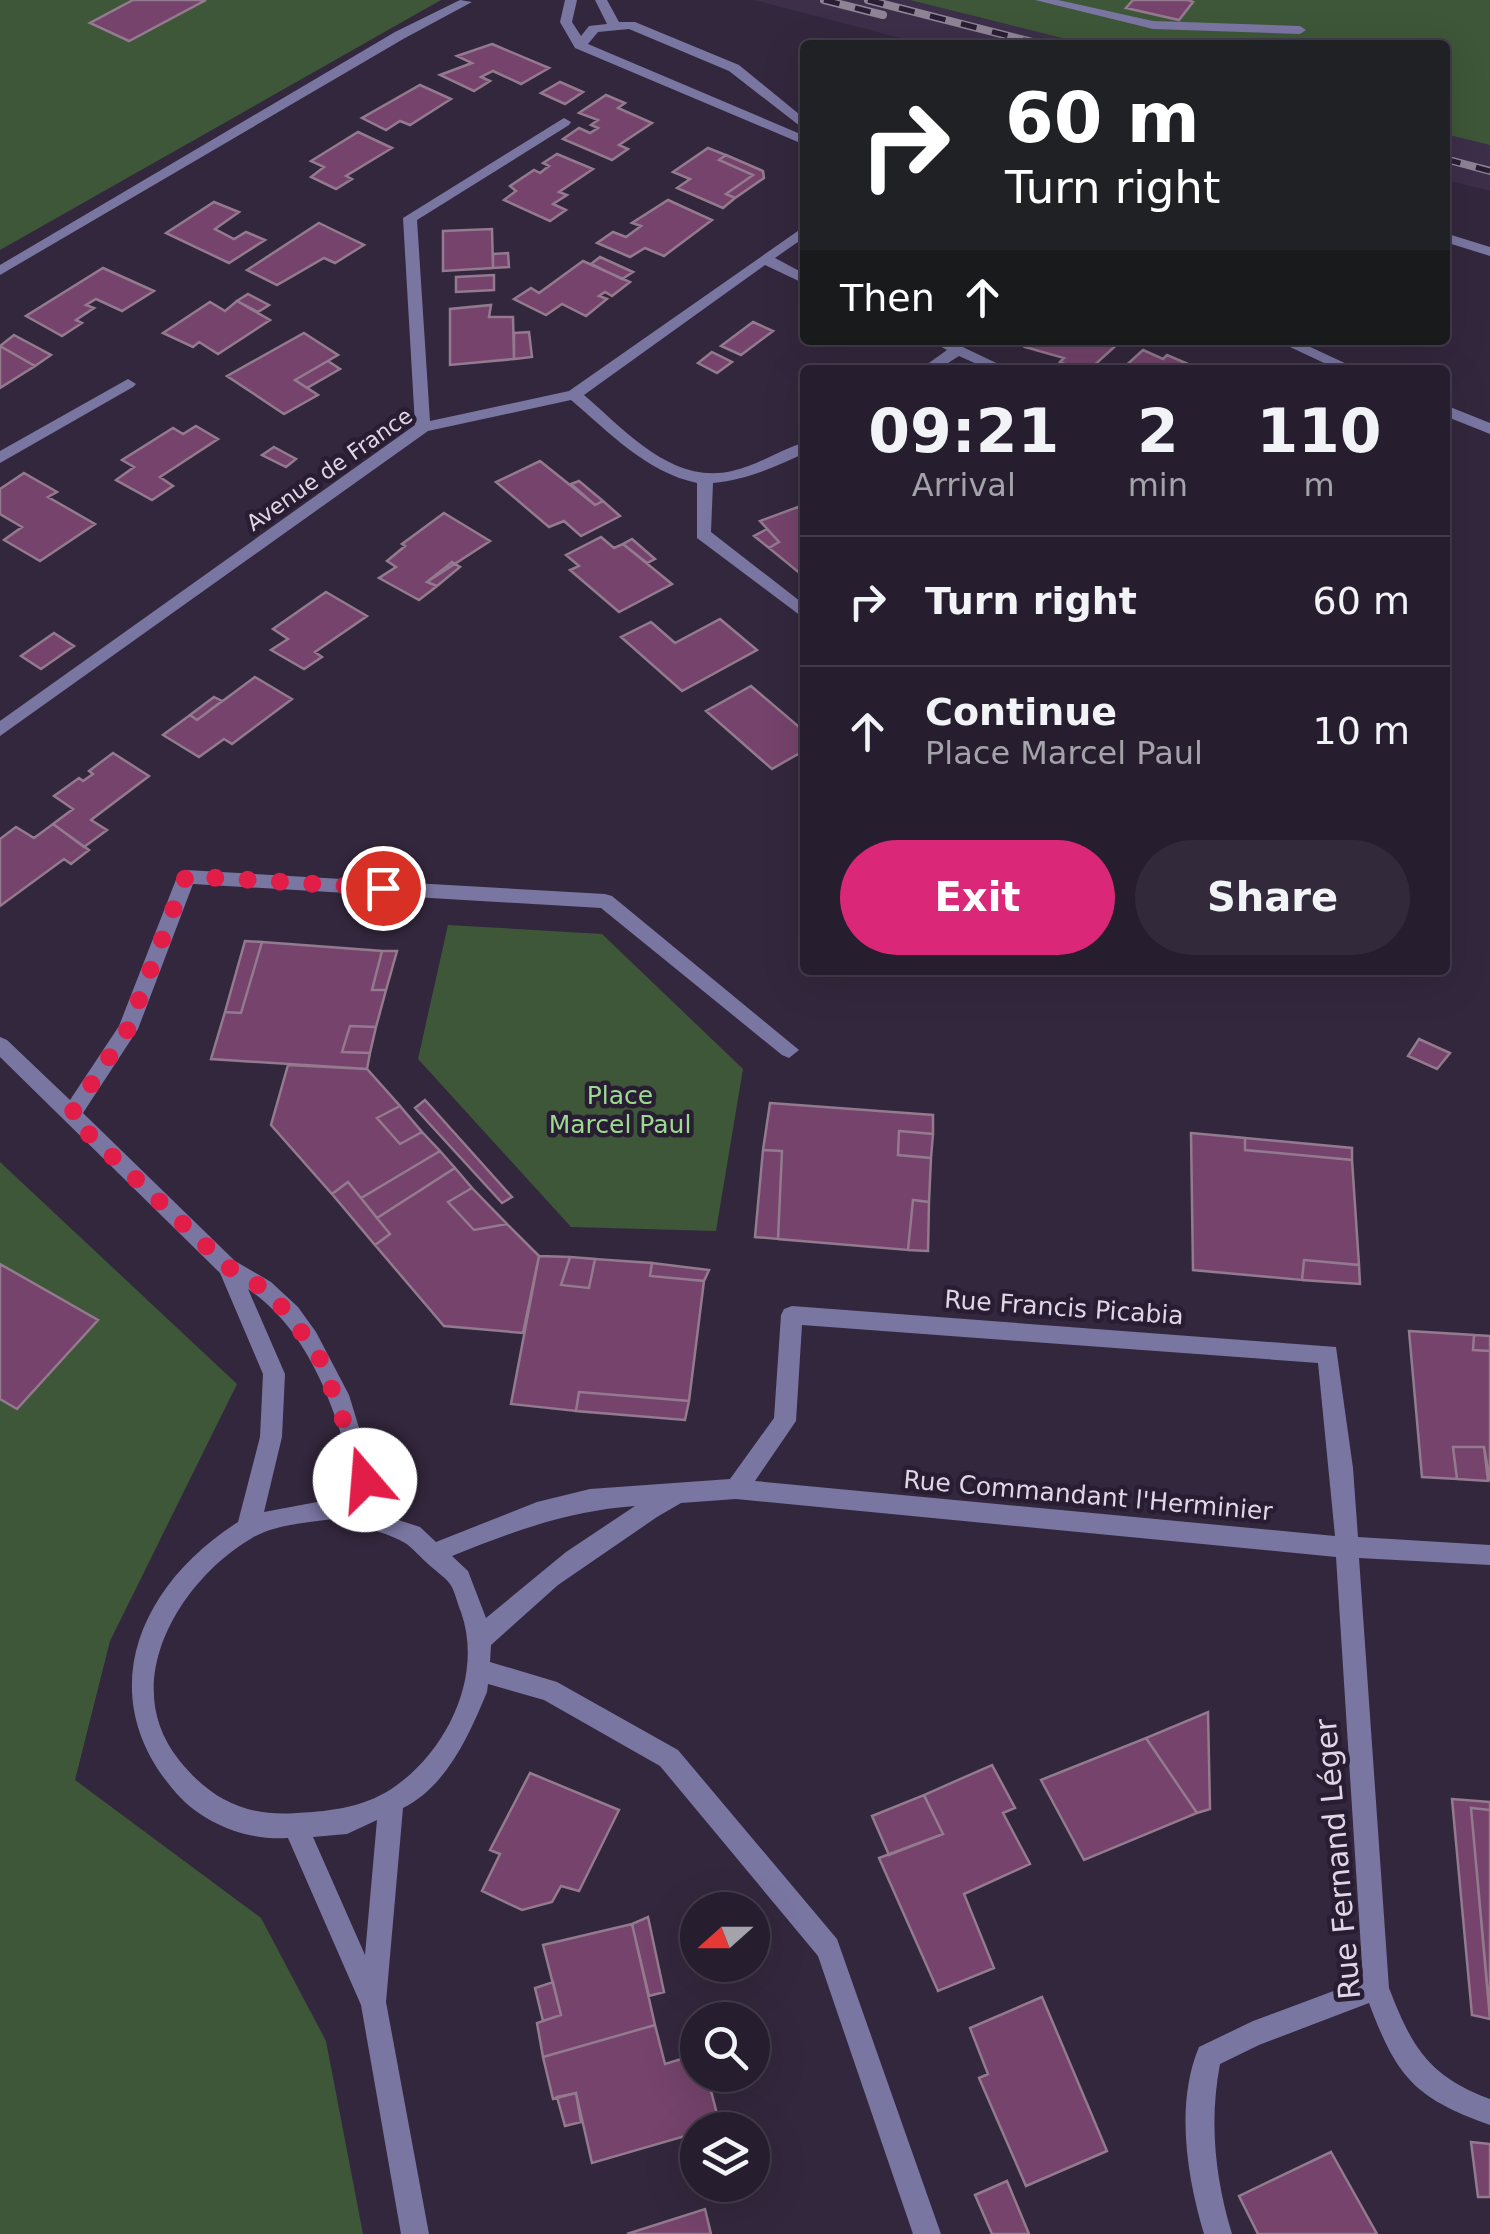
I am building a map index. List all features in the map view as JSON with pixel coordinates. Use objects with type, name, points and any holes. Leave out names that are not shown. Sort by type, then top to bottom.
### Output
[{"type":"street","points":[[571,0],[566,22],[580,45],[800,140]]},
{"type":"street","points":[[601,0],[614,24]]},
{"type":"street","points":[[1040,0],[1153,25],[1300,30]]},
{"type":"street","points":[[0,271],[400,35],[466,2]]},
{"type":"street","points":[[580,45],[594,29],[630,24],[734,68],[800,122]]},
{"type":"street","points":[[423,427],[410,218],[564,122]]},
{"type":"street","name":"Avenue de France","points":[[0,730],[423,427],[574,395],[800,234]]},
{"type":"street","points":[[1450,239],[1490,252]]},
{"type":"street","points":[[765,259],[800,277]]},
{"type":"street","points":[[947,345],[992,365]]},
{"type":"street","points":[[1294,345],[1340,365]]},
{"type":"street","points":[[936,365],[958,350]]},
{"type":"street","points":[[0,458],[128,384]]},
{"type":"street","points":[[574,395],[664,469],[705,483],[753,474],[800,450]]},
{"type":"street","points":[[1450,412],[1490,429]]},
{"type":"street","points":[[705,483],[704,534],[800,609]]},
{"type":"street","points":[[70,1116],[128,1029],[186,876],[605,901],[789,1050]]},
{"type":"street","points":[[0,1045],[228,1267],[269,1292],[322,1362],[355,1444],[376,1516]]},
{"type":"street","points":[[228,1267],[274,1374],[271,1437],[248,1529]]},
{"type":"street","name":"Rue Francis Picabia","points":[[736,1488],[785,1422],[792,1314],[1328,1354],[1342,1468],[1345,1547]]},
{"type":"street","name":"Rue Commandant l'Herminier","points":[[439,1551],[537,1512],[590,1499],[736,1488],[1345,1547],[1490,1554]]},
{"type":"street","name":"Rue Commandant l'Herminier","points":[[482,1638],[564,1564],[614,1529],[682,1491]]},
{"type":"street","points":[[333,1510],[376,1516],[410,1529],[439,1551],[468,1590],[482,1638],[482,1671],[472,1709],[452,1745],[426,1777],[391,1803],[346,1822],[297,1830],[246,1823],[202,1802],[168,1770],[147,1728],[142,1682],[150,1635],[172,1592],[206,1555],[248,1529],[290,1514],[333,1510]]},
{"type":"street","name":"Rue Fernand Léger","points":[[1345,1547],[1376,1988],[1404,2060],[1441,2091],[1490,2112]]},
{"type":"street","points":[[482,1671],[549,1690],[669,1758],[828,1948],[927,2234]]},
{"type":"street","points":[[374,2004],[391,1803]]},
{"type":"street","points":[[297,1830],[374,2004],[415,2234]]},
{"type":"street","points":[[1218,2234],[1210,2210],[1198,2099],[1208,2056],[1253,2034],[1376,1988]]},
{"type":"shaded area","points":[[754,0],[910,0],[1070,40],[908,40]]},
{"type":"shaded area","points":[[1450,135],[1490,145],[1490,191],[1450,181]]},
{"type":"green space","points":[[0,0],[441,0],[0,250]]},
{"type":"green space","points":[[910,0],[1490,0],[1490,145],[1450,135],[1450,40],[1070,40]]},
{"type":"green space","name":"Place Marcel Paul","points":[[448,925],[602,934],[743,1069],[716,1231],[571,1227],[418,1059]]},
{"type":"green space","points":[[0,1162],[237,1384],[110,1641],[75,1780],[261,1918],[326,2041],[363,2234],[0,2234]]},
{"type":"building","points":[[133,0],[206,0],[129,41],[90,23]]},
{"type":"building","points":[[1133,0],[1193,2],[1179,20],[1126,8]]},
{"type":"building","points":[[492,44],[549,68],[521,84],[493,71],[481,77],[490,81],[474,91],[440,75],[472,63],[457,56]]},
{"type":"building","points":[[560,82],[583,92],[565,104],[541,93]]},
{"type":"building","points":[[420,85],[451,99],[410,125],[400,121],[386,130],[362,118]]},
{"type":"building","points":[[606,95],[625,103],[618,108],[652,123],[619,145],[628,149],[612,160],[563,139],[579,128],[590,133],[598,128],[591,125],[598,120],[579,113]]},
{"type":"building","points":[[358,132],[392,148],[346,176],[352,179],[336,189],[311,177],[324,167],[311,161]]},
{"type":"building","points":[[708,148],[726,155],[719,160],[753,175],[726,194],[735,198],[723,208],[677,188],[690,179],[673,172]]},
{"type":"building","points":[[557,154],[593,169],[559,192],[567,195],[553,204],[566,210],[550,221],[504,200],[516,191],[510,186],[534,170],[540,173],[549,166],[543,163]]},
{"type":"building","points":[[726,155],[763,171],[764,178],[735,198],[726,194],[753,175],[719,160]]},
{"type":"building","points":[[668,200],[712,220],[664,256],[645,248],[630,257],[597,243],[613,232],[626,237],[641,226],[632,223]]},
{"type":"building","points":[[214,202],[239,212],[215,229],[234,239],[246,232],[265,240],[229,263],[166,233]]},
{"type":"building","points":[[319,223],[364,245],[335,263],[324,258],[277,285],[247,270]]},
{"type":"building","points":[[492,229],[493,268],[443,271],[443,231]]},
{"type":"building","points":[[508,253],[509,267],[493,268],[493,254]]},
{"type":"building","points":[[600,257],[633,272],[622,279],[591,264]]},
{"type":"building","points":[[583,261],[630,282],[612,296],[605,292],[599,296],[607,299],[586,316],[562,304],[546,315],[514,299],[531,288],[539,293]]},
{"type":"building","points":[[103,268],[154,291],[122,311],[96,299],[86,305],[94,308],[76,320],[82,323],[62,336],[26,316]]},
{"type":"building","points":[[494,275],[494,290],[456,292],[456,277]]},
{"type":"building","points":[[248,294],[269,305],[258,312],[237,301]]},
{"type":"building","points":[[237,301],[270,320],[218,354],[199,342],[193,347],[163,333],[210,302],[225,311]]},
{"type":"building","points":[[491,305],[489,317],[513,317],[514,359],[450,365],[450,309]]},
{"type":"building","points":[[753,322],[773,331],[741,355],[721,346]]},
{"type":"building","points":[[529,332],[532,357],[514,359],[514,333]]},
{"type":"building","points":[[304,333],[338,355],[295,380],[318,395],[284,414],[227,376]]},
{"type":"building","points":[[14,335],[51,355],[35,366],[0,346]]},
{"type":"building","points":[[1116,345],[1094,365],[1066,365],[1060,362],[1064,358],[1025,347]]},
{"type":"building","points":[[0,346],[35,366],[0,388]]},
{"type":"building","points":[[1143,350],[1190,365],[1126,365]]},
{"type":"building","points":[[712,352],[732,362],[717,373],[698,363]]},
{"type":"building","points":[[328,361],[340,369],[307,388],[295,380]]},
{"type":"building","points":[[196,426],[218,439],[160,477],[173,486],[152,500],[116,480],[134,467],[122,460],[173,428],[183,434]]},
{"type":"building","points":[[274,447],[296,459],[286,467],[262,455]]},
{"type":"building","points":[[540,461],[595,505],[603,501],[620,516],[581,536],[564,521],[549,527],[496,482]]},
{"type":"building","points":[[24,473],[57,492],[48,497],[95,524],[40,561],[4,540],[22,527],[0,514],[0,489]]},
{"type":"building","points":[[579,481],[603,501],[595,505],[571,484]]},
{"type":"building","points":[[800,509],[800,573],[769,548],[779,542],[760,521]]},
{"type":"building","points":[[444,513],[490,541],[427,582],[437,586],[419,600],[379,578],[396,567],[387,561],[405,546],[402,544]]},
{"type":"building","points":[[767,529],[779,542],[769,548],[754,536]]},
{"type":"building","points":[[601,537],[614,548],[623,544],[672,584],[619,612],[570,570],[579,566],[566,555]]},
{"type":"building","points":[[632,539],[655,559],[647,563],[623,544]]},
{"type":"building","points":[[452,562],[460,567],[437,586],[427,582]]},
{"type":"building","points":[[326,592],[367,616],[315,652],[322,657],[304,669],[271,650],[288,639],[273,629]]},
{"type":"building","points":[[720,619],[757,650],[682,691],[621,637],[651,622],[675,643]]},
{"type":"building","points":[[54,633],[74,646],[41,669],[21,656]]},
{"type":"building","points":[[255,677],[292,699],[232,744],[224,739],[199,757],[163,735],[190,715],[197,720]]},
{"type":"building","points":[[751,686],[800,728],[800,753],[772,769],[706,711]]},
{"type":"building","points":[[214,697],[222,701],[197,720],[190,715]]},
{"type":"building","points":[[113,753],[149,776],[91,820],[107,830],[84,847],[53,824],[73,809],[54,796],[79,778],[83,781],[93,774],[89,771]]},
{"type":"building","points":[[53,824],[89,850],[71,864],[64,859],[0,906],[0,839],[16,827],[34,838]]},
{"type":"building","points":[[245,941],[262,942],[241,1013],[225,1012]]},
{"type":"building","points":[[262,942],[382,951],[372,990],[386,990],[376,1027],[350,1026],[342,1052],[370,1053],[367,1069],[211,1059],[225,1012],[241,1013]]},
{"type":"building","points":[[382,951],[397,951],[386,990],[372,990]]},
{"type":"building","points":[[350,1026],[376,1027],[370,1053],[342,1052]]},
{"type":"building","points":[[1419,1039],[1450,1053],[1437,1069],[1408,1056]]},
{"type":"building","points":[[288,1065],[367,1069],[400,1106],[377,1118],[400,1144],[422,1132],[440,1151],[361,1198],[348,1182],[332,1194],[271,1125]]},
{"type":"building","points":[[425,1100],[512,1197],[502,1203],[415,1108]]},
{"type":"building","points":[[770,1103],[933,1115],[933,1134],[899,1131],[898,1155],[931,1158],[929,1202],[913,1200],[908,1250],[778,1239],[782,1151],[763,1150]]},
{"type":"building","points":[[400,1106],[422,1132],[400,1144],[377,1118]]},
{"type":"building","points":[[899,1131],[933,1134],[931,1158],[898,1155]]},
{"type":"building","points":[[1191,1133],[1245,1138],[1245,1150],[1352,1160],[1359,1265],[1304,1260],[1302,1280],[1193,1270]]},
{"type":"building","points":[[1245,1138],[1352,1148],[1352,1160],[1245,1150]]},
{"type":"building","points":[[763,1150],[782,1151],[778,1239],[755,1237]]},
{"type":"building","points":[[440,1151],[455,1168],[377,1218],[361,1198]]},
{"type":"building","points":[[455,1168],[472,1188],[448,1202],[474,1230],[507,1224],[539,1256],[523,1333],[444,1326],[375,1245],[390,1234],[377,1218]]},
{"type":"building","points":[[348,1182],[390,1234],[375,1245],[332,1194]]},
{"type":"building","points":[[472,1188],[507,1224],[474,1230],[448,1202]]},
{"type":"building","points":[[913,1200],[929,1202],[928,1251],[908,1250]]},
{"type":"building","points":[[539,1256],[570,1257],[561,1285],[589,1288],[595,1259],[652,1263],[650,1276],[704,1281],[689,1401],[579,1392],[576,1411],[511,1404]]},
{"type":"building","points":[[570,1257],[595,1259],[589,1288],[561,1285]]},
{"type":"building","points":[[1304,1260],[1359,1265],[1360,1284],[1302,1280]]},
{"type":"building","points":[[652,1263],[709,1270],[704,1281],[650,1276]]},
{"type":"building","points":[[0,1264],[98,1320],[17,1409],[0,1399]]},
{"type":"building","points":[[1409,1331],[1474,1335],[1473,1350],[1490,1351],[1490,1481],[1484,1447],[1453,1447],[1457,1479],[1422,1477]]},
{"type":"building","points":[[1474,1335],[1490,1336],[1490,1351],[1473,1350]]},
{"type":"building","points":[[579,1392],[689,1401],[685,1420],[576,1411]]},
{"type":"building","points":[[1453,1447],[1484,1447],[1488,1481],[1457,1479]]},
{"type":"building","points":[[1208,1712],[1210,1809],[1197,1813],[1146,1738]]},
{"type":"building","points":[[1146,1738],[1197,1813],[1084,1860],[1041,1780]]},
{"type":"building","points":[[992,1765],[1015,1808],[1003,1813],[1030,1864],[964,1894],[994,1968],[938,1991],[879,1858],[943,1834],[924,1795]]},
{"type":"building","points":[[530,1773],[619,1810],[579,1891],[561,1886],[552,1902],[522,1910],[482,1891],[500,1854],[490,1850]]},
{"type":"building","points":[[924,1795],[943,1834],[889,1855],[872,1816]]},
{"type":"building","points":[[1452,1799],[1490,1802],[1490,1810],[1471,1808],[1490,2019],[1472,2015]]},
{"type":"building","points":[[1471,1808],[1490,1810],[1490,2016]]},
{"type":"building","points":[[648,1917],[664,1992],[649,1996],[632,1924]]},
{"type":"building","points":[[632,1924],[655,2025],[543,2057],[537,2023],[561,2015],[543,1945]]},
{"type":"building","points":[[553,1982],[561,2015],[543,2021],[535,1988]]},
{"type":"building","points":[[1042,1997],[1107,2151],[1026,2186],[979,2078],[988,2074],[970,2028]]},
{"type":"building","points":[[655,2025],[665,2064],[680,2059],[680,2092],[711,2092],[716,2112],[680,2112],[680,2138],[592,2163],[576,2093],[553,2099],[543,2057]]},
{"type":"building","points":[[576,2093],[581,2122],[565,2126],[557,2097]]},
{"type":"building","points":[[1471,2142],[1490,2144],[1490,2197],[1478,2197]]},
{"type":"building","points":[[1331,2152],[1377,2234],[1258,2234],[1239,2196]]},
{"type":"building","points":[[1007,2181],[1029,2234],[992,2234],[975,2195]]},
{"type":"building","points":[[705,2209],[711,2234],[627,2234]]},
{"type":"railway","points":[[824,0],[883,15]]},
{"type":"railway","points":[[868,0],[1024,40]]},
{"type":"railway","points":[[1450,160],[1490,171]]},
{"type":"route","points":[[365,1480],[322,1362],[293,1320],[269,1292],[228,1267],[70,1116],[128,1029],[186,876],[383,888]]}]
